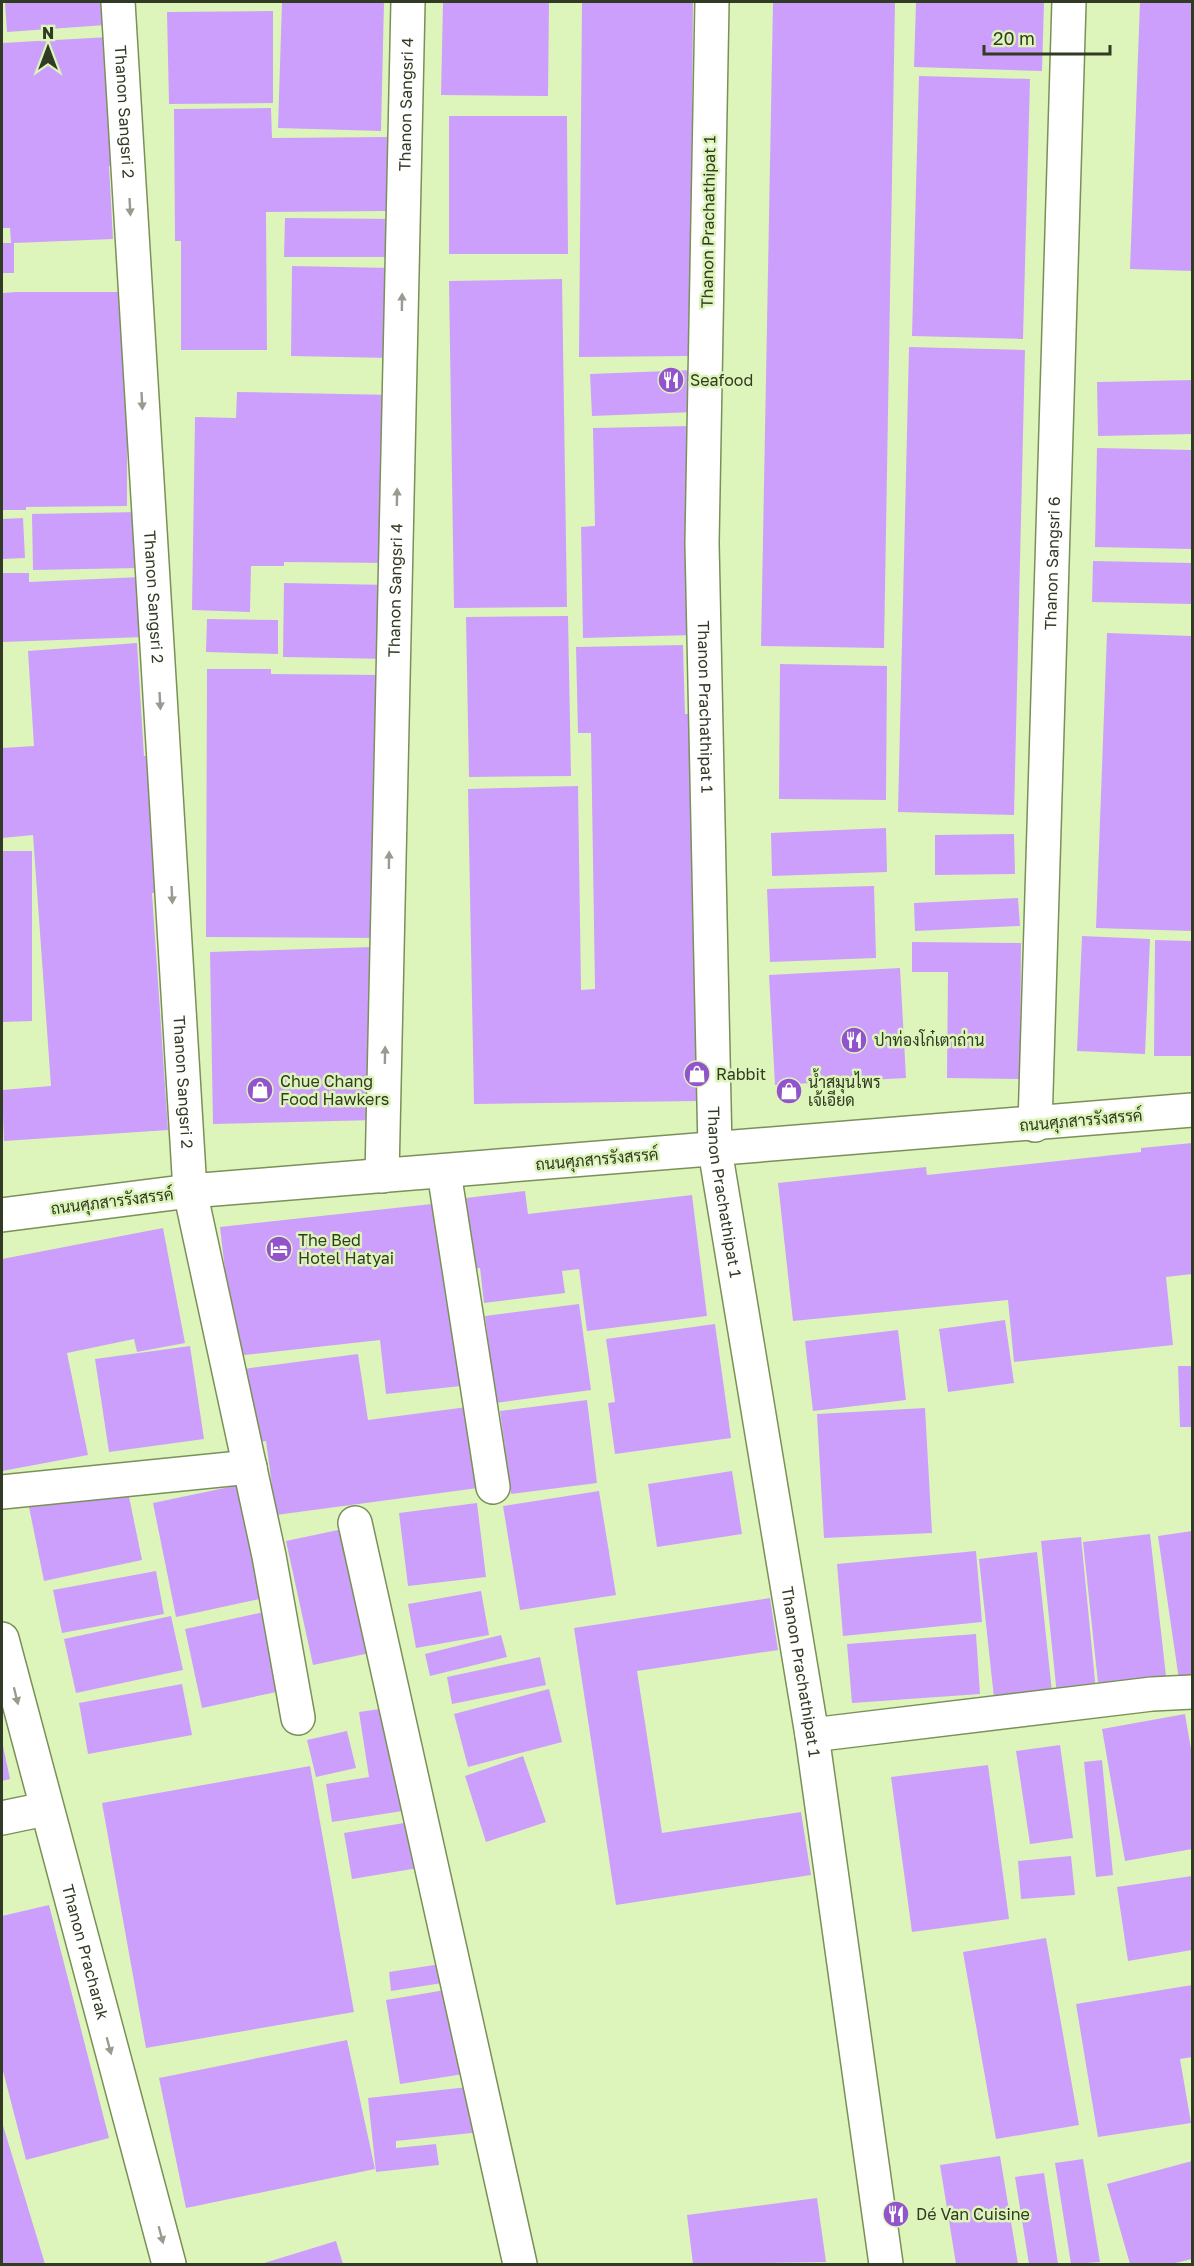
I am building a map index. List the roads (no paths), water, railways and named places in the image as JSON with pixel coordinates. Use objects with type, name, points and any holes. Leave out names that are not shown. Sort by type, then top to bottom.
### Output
[{"type":"street","name":"Thanon Sangsri 2","points":[[118,2],[190,1191],[269,1556],[298,1718]]},
{"type":"street","name":"Thanon Sangsri 4","points":[[382,1176],[408,2]]},
{"type":"street","name":"Thanon Prachathipat 1","points":[[712,2],[702,543],[715,1150],[812,1735],[886,2265]]},
{"type":"street","name":"Thanon Sangsri 6","points":[[1035,1125],[1069,2]]},
{"type":"street","name":"ถนนศุภสารรังสรรค์","points":[[2,1215],[190,1191],[1035,1125],[1192,1110]]},
{"type":"street","points":[[444,1172],[493,1487]]},
{"type":"street","points":[[2,1492],[250,1467]]},
{"type":"street","points":[[355,1523],[520,2265]]},
{"type":"street","name":"Thanon Pracharak","points":[[2,1639],[45,1809],[169,2265]]},
{"type":"street","points":[[812,1735],[1152,1694],[1192,1692]]},
{"type":"street","points":[[2,1818],[45,1809]]},
{"type":"place","name":"Seafood","points":[[671,380]]},
{"type":"place","name":"ปาท่องโก๋เตาถ่าน","points":[[854,1040]]},
{"type":"place","name":"Rabbit","points":[[697,1074]]},
{"type":"place","name":"Chue Chang Food Hawkers","points":[[260,1090]]},
{"type":"place","name":"น้ำสมุนไพร เจ้เอียด","points":[[789,1091]]},
{"type":"place","name":"The Bed Hotel Hatyai","points":[[279,1249]]},
{"type":"place","name":"Dé Van Cuisine","points":[[896,2214]]}]
